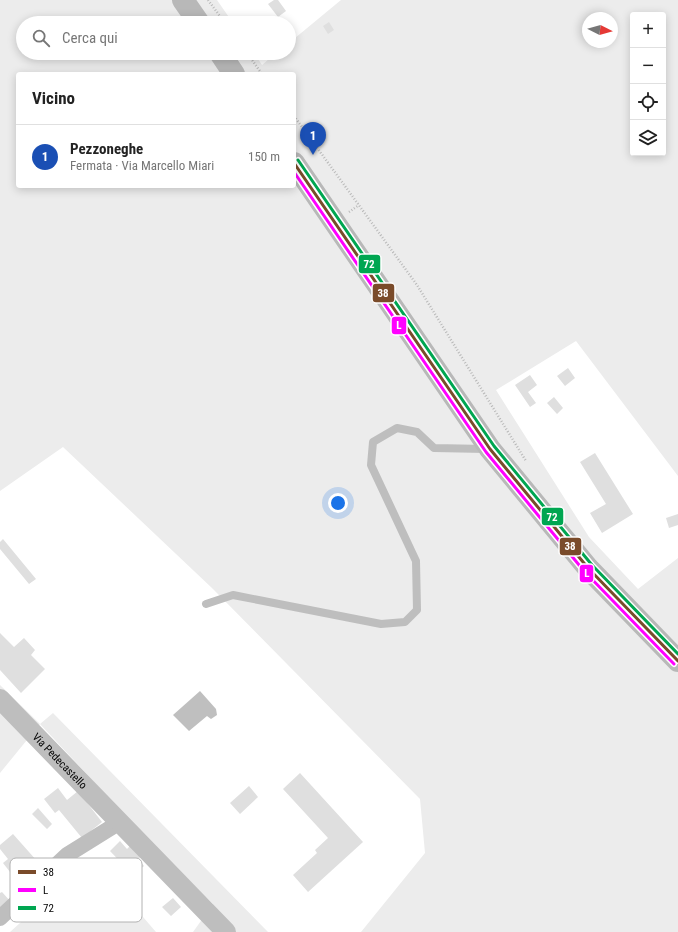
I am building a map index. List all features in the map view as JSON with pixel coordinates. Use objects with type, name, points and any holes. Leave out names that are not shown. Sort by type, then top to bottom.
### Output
[{"type":"main road","points":[[183,0],[194,16]]},
{"type":"main road","points":[[225,60],[233,72]]},
{"type":"main road","points":[[296,166],[490,449],[588,568],[678,661]]},
{"type":"street","name":"Via Pedecastello","points":[[0,699],[226,932]]},
{"type":"street","points":[[64,858],[120,822]]},
{"type":"street","points":[[0,918],[10,909]]},
{"type":"lane","points":[[206,604],[232,595],[381,624],[405,622],[417,610],[416,561],[371,465],[373,442],[397,428],[417,432],[434,448],[490,449]]},
{"type":"path","points":[[208,0],[220,16]]},
{"type":"path","points":[[252,60],[261,72]]},
{"type":"path","points":[[296,119],[417,285],[528,463]]},
{"type":"shaded area","points":[[0,0],[217,0],[228,16],[16,16],[16,60],[259,60],[262,65],[268,60],[296,60],[296,37],[341,0],[678,0],[678,476],[576,341],[496,390],[589,537],[638,589],[678,558],[678,932],[361,932],[425,853],[420,799],[213,589],[63,447],[0,491]]},
{"type":"shaded area","points":[[0,685],[40,724],[0,773]]},
{"type":"shaded area","points":[[200,691],[216,709],[217,715],[211,719],[207,716],[189,731],[173,715]]},
{"type":"shaded area","points":[[53,713],[268,932],[193,932],[213,904],[140,831],[40,724]]},
{"type":"shaded area","points":[[142,916],[156,932],[10,932],[21,922],[142,922]]},
{"type":"building","points":[[274,0],[278,0],[286,11],[277,16],[268,4]]},
{"type":"building","points":[[329,22],[334,30],[328,34],[323,26]]},
{"type":"building","points":[[568,368],[575,378],[565,386],[557,376]]},
{"type":"building","points":[[530,375],[537,385],[528,392],[536,403],[530,407],[515,385]]},
{"type":"building","points":[[554,397],[563,408],[557,414],[547,403]]},
{"type":"building","points":[[595,453],[633,514],[602,533],[590,513],[606,504],[580,462]]},
{"type":"building","points":[[678,514],[678,525],[669,528],[666,518]]},
{"type":"building","points":[[3,539],[36,579],[29,584],[0,549],[0,542]]},
{"type":"building","points":[[0,633],[14,647],[24,638],[35,650],[31,655],[45,669],[21,693],[0,670]]},
{"type":"building","points":[[300,773],[363,842],[308,892],[293,875],[317,853],[315,850],[328,838],[283,789]]},
{"type":"building","points":[[249,786],[258,797],[240,814],[230,803]]},
{"type":"building","points":[[58,788],[67,800],[78,791],[102,822],[82,838],[59,810],[55,813],[44,799]]},
{"type":"building","points":[[38,808],[52,824],[47,829],[32,814]]},
{"type":"building","points":[[13,834],[34,858],[10,858],[10,872],[3,863],[8,859],[0,849],[0,845]]},
{"type":"building","points":[[120,841],[127,849],[131,845],[142,856],[139,858],[117,858],[110,851]]},
{"type":"building","points":[[2,892],[10,903],[0,912],[0,893]]},
{"type":"building","points":[[173,898],[181,907],[171,916],[162,907]]},
{"type":"transit line","name":"72","points":[[298,160],[494,446],[592,565],[678,654]]},
{"type":"transit line","name":"38","points":[[296,166],[490,449],[588,568],[678,661]]},
{"type":"transit line","name":"L","points":[[296,175],[486,452],[584,571],[674,664]]},
{"type":"place","name":"Pezzoneghe","points":[[313,155]]}]
